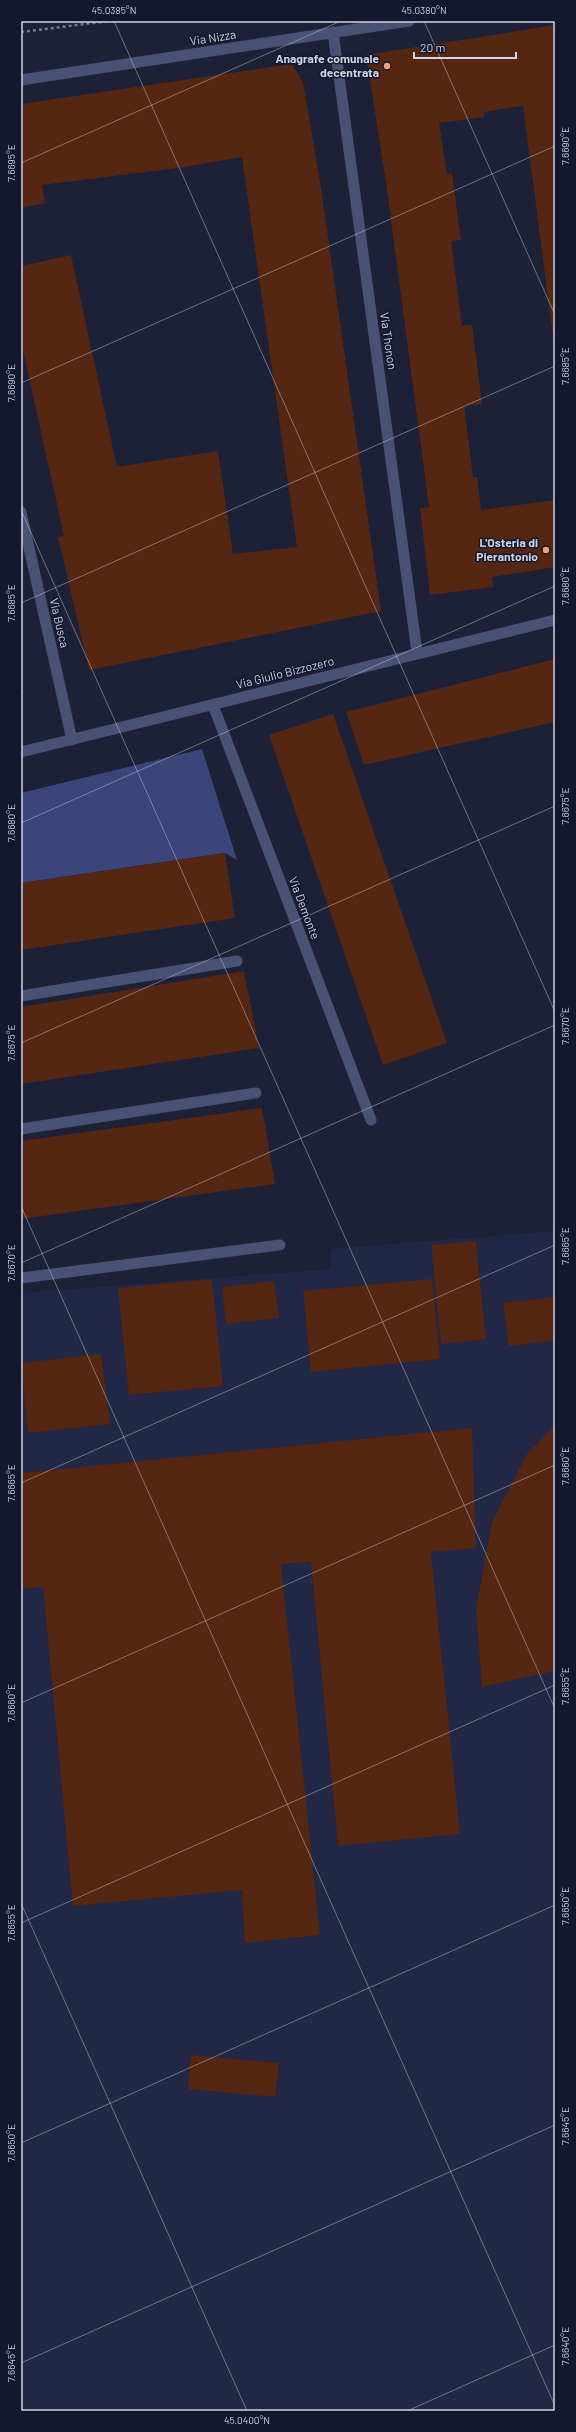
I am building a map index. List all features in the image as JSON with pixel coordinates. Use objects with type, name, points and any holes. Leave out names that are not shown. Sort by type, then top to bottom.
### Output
[{"type":"street","name":"Via Nizza","points":[[21,80],[409,21]]},
{"type":"street","name":"Via Thonon","points":[[333,32],[417,652]]},
{"type":"street","name":"Via Busca","points":[[21,512],[72,740]]},
{"type":"street","name":"Via Giulio Bizzozero","points":[[21,752],[213,705],[417,652],[555,620]]},
{"type":"street","name":"Via Demonte","points":[[213,705],[371,1120]]},
{"type":"street","points":[[21,996],[237,961]]},
{"type":"street","points":[[21,1129],[256,1093]]},
{"type":"street","points":[[21,1278],[280,1245]]},
{"type":"path","points":[[21,32],[109,21]]},
{"type":"shaded area","points":[[202,749],[237,860],[225,853],[21,883],[21,793]]},
{"type":"shaded area","points":[[555,1231],[555,2411],[21,2411],[21,1293],[330,1269],[331,1249]]},
{"type":"building","points":[[555,25],[555,351],[523,106],[484,112],[485,117],[439,123],[447,174],[452,173],[461,240],[451,241],[462,326],[472,325],[482,404],[464,406],[473,477],[477,477],[481,510],[555,500],[555,567],[492,577],[493,587],[430,595],[420,508],[429,507],[386,182],[366,55]]},
{"type":"building","points":[[292,64],[303,82],[321,188],[381,611],[89,670],[58,537],[64,536],[21,341],[21,266],[71,255],[117,467],[218,451],[233,554],[297,547],[242,157],[185,167],[42,185],[45,203],[21,208],[21,104]]},
{"type":"building","points":[[555,659],[555,722],[364,765],[346,712]]},
{"type":"building","points":[[21,680],[24,693],[21,693]]},
{"type":"building","points":[[333,714],[447,1043],[383,1065],[269,735]]},
{"type":"building","points":[[225,853],[235,918],[21,950],[21,883]]},
{"type":"building","points":[[244,971],[259,1048],[21,1084],[21,1007]]},
{"type":"building","points":[[262,1108],[275,1184],[21,1219],[21,1141]]},
{"type":"building","points":[[476,1241],[486,1339],[441,1344],[431,1245]]},
{"type":"building","points":[[212,1279],[223,1386],[129,1395],[118,1288]]},
{"type":"building","points":[[432,1279],[440,1359],[311,1372],[303,1291]]},
{"type":"building","points":[[274,1281],[279,1318],[226,1324],[222,1287]]},
{"type":"building","points":[[555,1297],[555,1340],[509,1346],[503,1303]]},
{"type":"building","points":[[101,1354],[110,1424],[28,1433],[21,1363]]},
{"type":"building","points":[[555,1425],[555,1671],[482,1687],[476,1609],[492,1522],[527,1454]]},
{"type":"building","points":[[472,1428],[476,1548],[431,1552],[460,1834],[338,1846],[311,1562],[281,1564],[320,1935],[245,1943],[242,1890],[73,1906],[43,1587],[21,1589],[21,1473]]},
{"type":"building","points":[[191,2055],[279,2063],[275,2097],[188,2089]]},
{"type":"place","name":"Anagrafe comunale decentrata","points":[[387,66]]},
{"type":"place","name":"L'Osteria di Pierantonio","points":[[546,550]]}]
